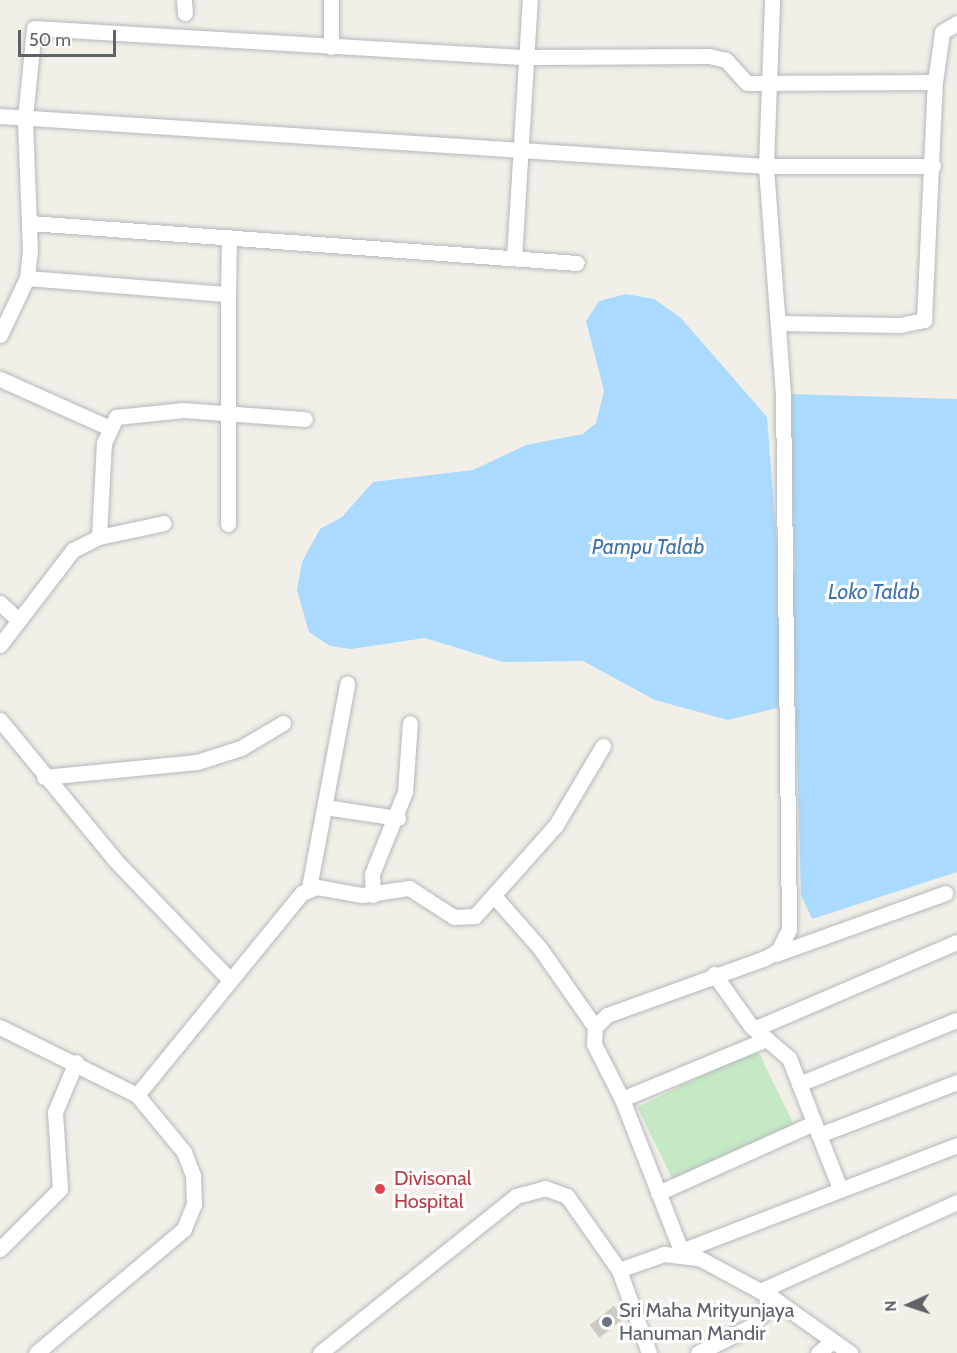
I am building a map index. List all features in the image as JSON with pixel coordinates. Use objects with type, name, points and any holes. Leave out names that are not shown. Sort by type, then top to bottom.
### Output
[{"type":"street","points":[[331,0],[331,47]]},
{"type":"street","points":[[514,258],[519,152],[529,57],[530,0]]},
{"type":"street","points":[[765,958],[784,944],[791,915],[788,610],[778,323],[766,166],[772,80],[772,0]]},
{"type":"street","points":[[778,323],[900,325],[924,320],[933,166],[935,82],[942,32],[957,23]]},
{"type":"street","points":[[0,335],[27,278],[30,223],[25,118],[34,28],[529,57],[709,56],[726,60],[747,83],[772,80],[935,82]]},
{"type":"street","points":[[0,116],[519,152],[766,166],[933,166]]},
{"type":"street","points":[[30,223],[577,263]]},
{"type":"street","points":[[228,524],[225,413],[230,237]]},
{"type":"street","points":[[27,278],[228,294]]},
{"type":"street","points":[[0,379],[108,427]]},
{"type":"street","points":[[99,537],[108,427],[116,417],[139,411],[225,413],[304,419]]},
{"type":"street","points":[[0,645],[73,550],[99,537],[164,524]]},
{"type":"street","points":[[0,603],[18,620]]},
{"type":"street","points":[[137,1095],[229,980],[309,888],[347,684]]},
{"type":"street","points":[[44,777],[197,762],[240,748],[283,723]]},
{"type":"street","points":[[373,895],[372,874],[398,818],[409,762],[410,723]]},
{"type":"street","points":[[2,726],[44,777],[229,980]]},
{"type":"street","points":[[309,888],[373,895],[409,888],[465,919],[475,916],[495,897],[556,825],[603,746]]},
{"type":"street","points":[[325,807],[398,818]]},
{"type":"street","points":[[595,1027],[607,1015],[714,974],[945,893]]},
{"type":"street","points":[[495,897],[539,947],[595,1027],[594,1044],[622,1099],[681,1252],[767,1295],[850,1353]]},
{"type":"street","points":[[622,1099],[957,942]]},
{"type":"street","points":[[714,974],[760,1034],[783,1050],[799,1084],[840,1189]]},
{"type":"street","points":[[799,1084],[957,1020]]},
{"type":"street","points":[[0,1027],[76,1062],[137,1095],[184,1152],[193,1176],[194,1204],[184,1229],[36,1353]]},
{"type":"street","points":[[0,1249],[60,1189],[55,1112],[76,1062]]},
{"type":"street","points":[[658,1193],[816,1129],[957,1082]]},
{"type":"street","points":[[619,1270],[681,1252],[957,1145]]},
{"type":"street","points":[[320,1353],[516,1196],[534,1189],[558,1190],[567,1196],[619,1270],[649,1353]]},
{"type":"street","points":[[698,1353],[754,1325],[767,1295],[957,1202]]},
{"type":"street","points":[[818,1353],[833,1341]]},
{"type":"green space","points":[[757,1049],[794,1125],[675,1184],[637,1107]]},
{"type":"water","points":[[626,294],[654,299],[680,317],[767,417],[779,571],[795,570],[790,394],[957,399],[957,872],[812,919],[801,895],[793,605],[781,707],[728,720],[655,700],[583,661],[503,662],[425,638],[351,649],[330,646],[309,632],[297,590],[302,562],[320,529],[342,517],[373,482],[473,470],[526,445],[583,434],[596,423],[604,391],[586,321],[599,301]]},
{"type":"building","name":"Sri Maha Mrityunjaya Hanuman Mandir","points":[[614,1306],[624,1319],[599,1338],[590,1325]]},
{"type":"place","name":"Divisonal Hospital","points":[[380,1189]]},
{"type":"place","name":"Sri Maha Mrityunjaya Hanuman Mandir","points":[[607,1322]]},
{"type":"water label","name":"Pampu Talab","points":[[648,547]]},
{"type":"water label","name":"Loko Talab","points":[[874,592]]}]
